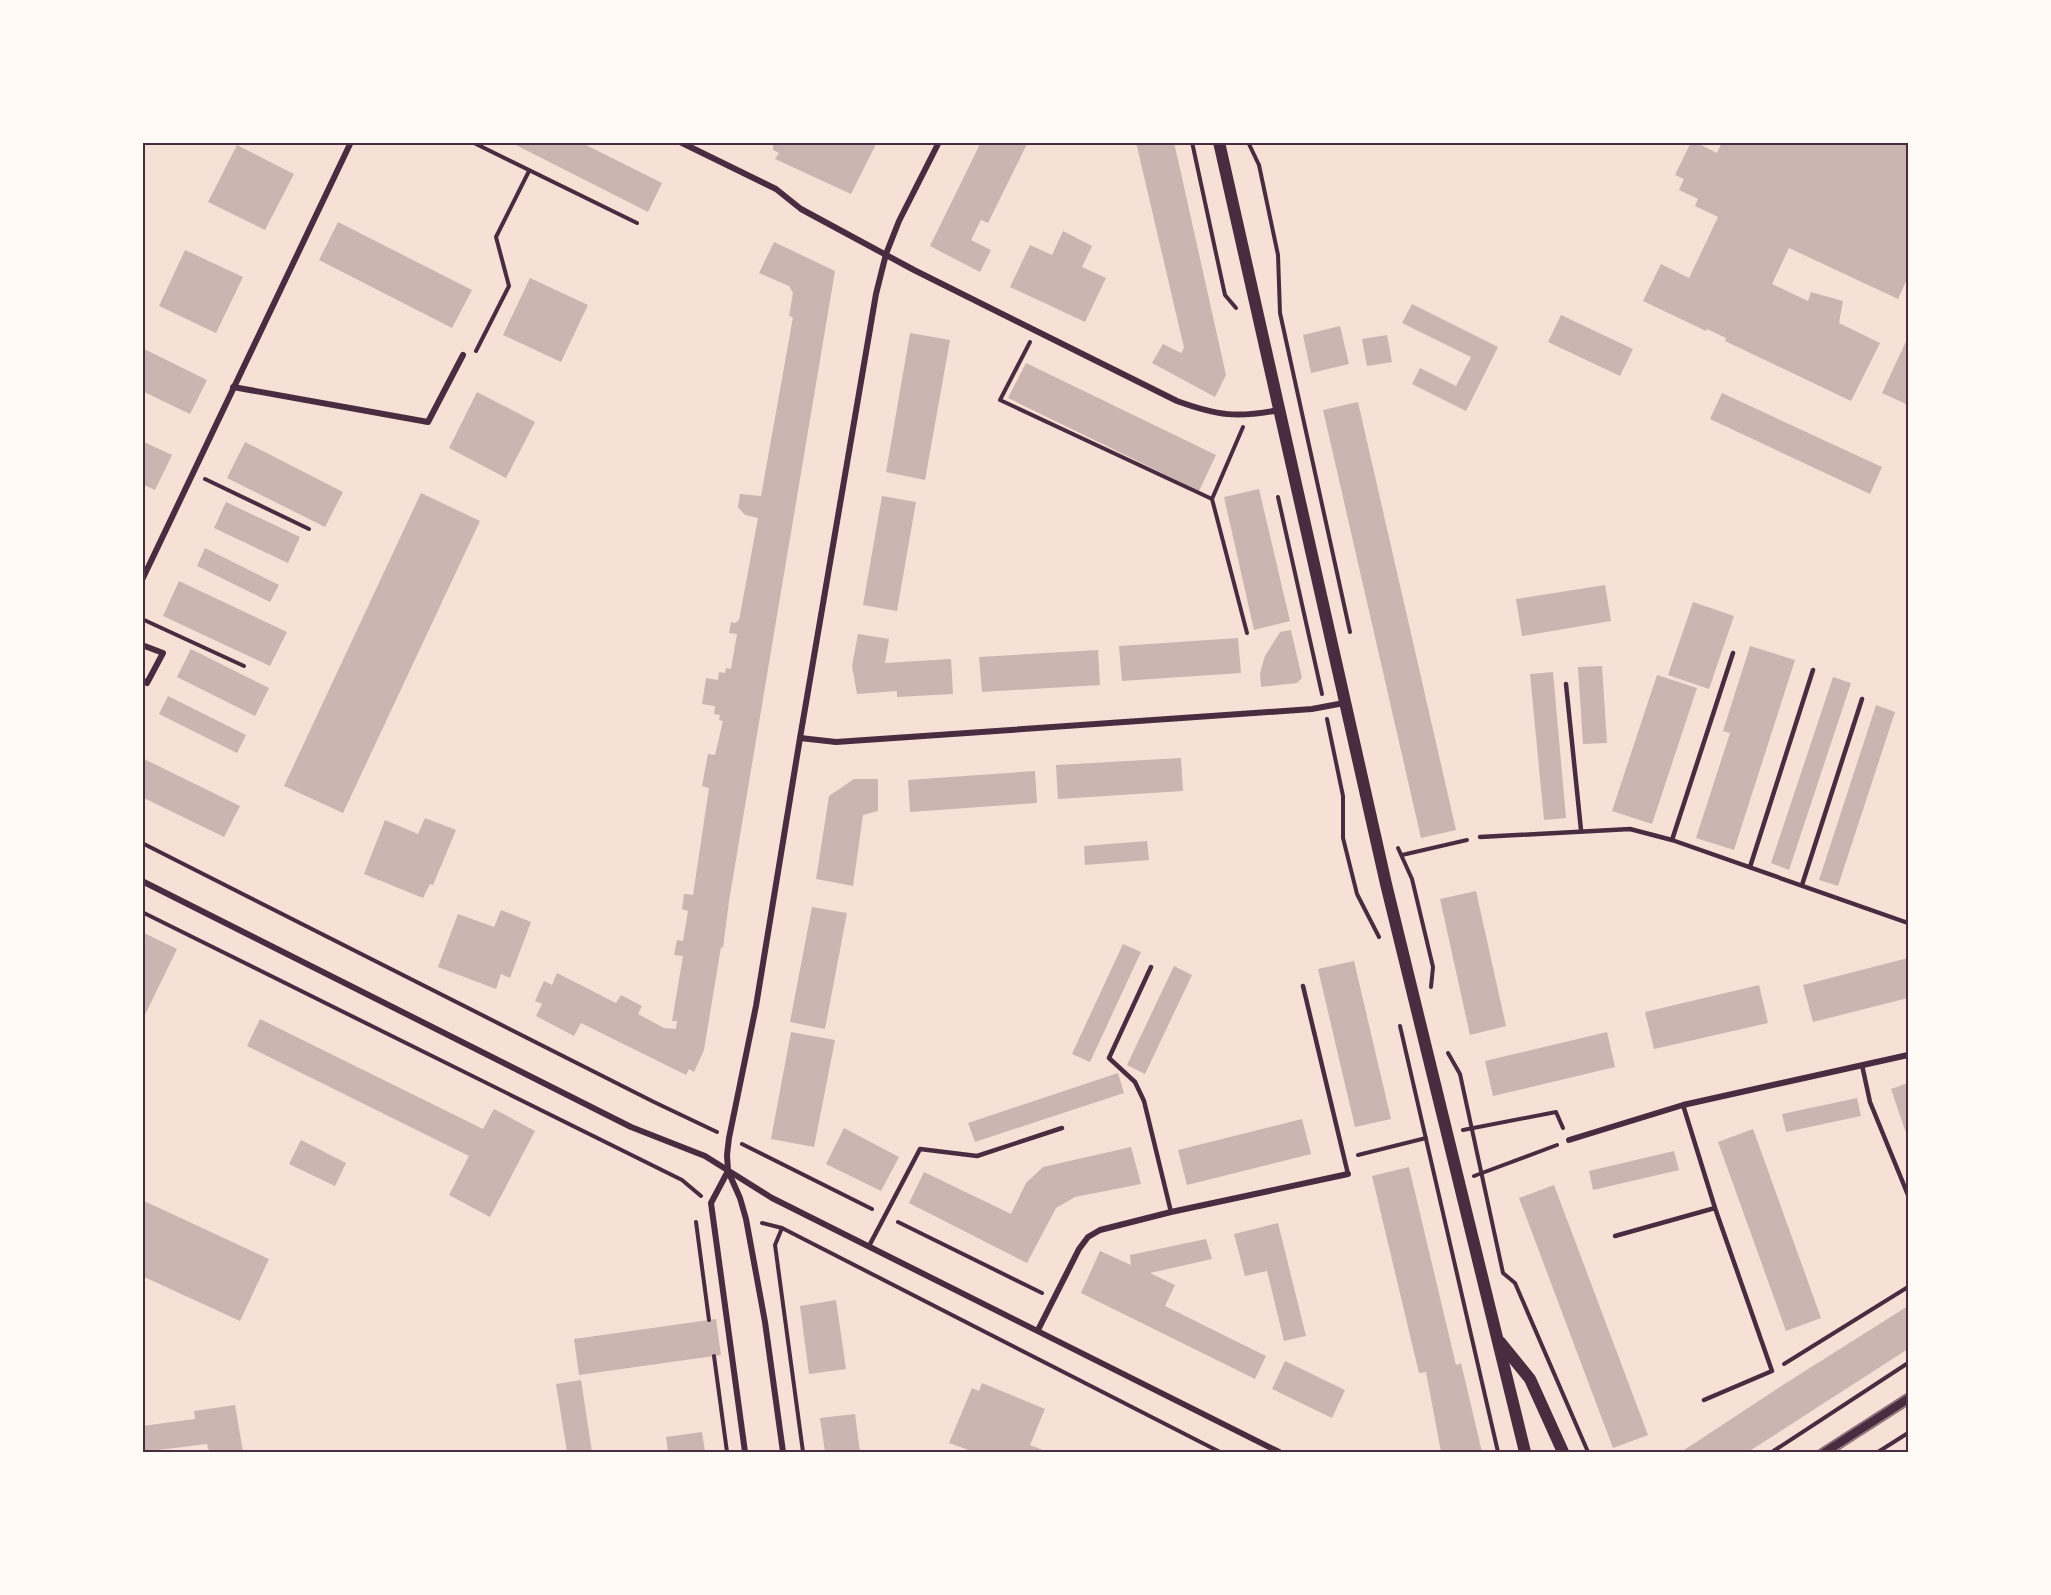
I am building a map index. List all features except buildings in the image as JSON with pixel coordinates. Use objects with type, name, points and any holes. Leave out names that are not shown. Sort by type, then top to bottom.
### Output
[{"type":"main road","points":[[1219,142],[1344,703],[1525,1452]]},
{"type":"main road","points":[[1498,1339],[1530,1379],[1563,1452]]},
{"type":"street","points":[[142,580],[351,142]]},
{"type":"street","points":[[680,142],[776,189],[801,209],[886,254],[1177,401],[1225,415],[1249,416],[1280,410]]},
{"type":"street","points":[[783,1452],[765,1322],[746,1219],[728,1171],[729,1138],[756,1006],[876,294],[886,254],[899,221],[938,143]]},
{"type":"street","points":[[233,387],[428,422],[463,355]]},
{"type":"street","points":[[142,645],[163,653],[147,682],[142,680]]},
{"type":"street","points":[[800,738],[836,742],[1324,707],[1344,703]]},
{"type":"street","points":[[142,881],[631,1127],[705,1156],[772,1198],[1279,1452]]},
{"type":"street","points":[[1569,1140],[1683,1105],[1908,1055]]},
{"type":"street","points":[[728,1171],[711,1203],[745,1452]]},
{"type":"street","points":[[1038,1330],[1088,1237],[1100,1230],[1171,1212],[1348,1174]]},
{"type":"street","points":[[1824,1452],[1908,1398]]},
{"type":"lane","points":[[1672,840],[1733,652]]},
{"type":"lane","points":[[1750,867],[1813,670]]},
{"type":"lane","points":[[1566,684],[1581,830]]},
{"type":"lane","points":[[1802,885],[1862,699]]},
{"type":"lane","points":[[1480,837],[1630,829],[1672,840],[1908,923]]},
{"type":"lane","points":[[1151,967],[1109,1058],[1135,1082],[1144,1101],[1171,1212]]},
{"type":"lane","points":[[1303,986],[1348,1174]]},
{"type":"lane","points":[[1862,1065],[1870,1102],[1908,1195]]},
{"type":"lane","points":[[1683,1105],[1715,1208],[1772,1371],[1704,1400]]},
{"type":"lane","points":[[869,1246],[920,1149],[977,1156],[1062,1128]]},
{"type":"lane","points":[[1615,1236],[1715,1208]]},
{"type":"path","points":[[472,142],[637,223]]},
{"type":"path","points":[[1192,142],[1225,295],[1236,306],[1238,316]]},
{"type":"path","points":[[1248,142],[1259,165],[1278,255],[1280,312],[1351,638]]},
{"type":"path","points":[[463,355],[476,351],[509,286],[496,237],[529,171]]},
{"type":"path","points":[[1036,331],[1000,400],[1212,499]]},
{"type":"path","points":[[1247,633],[1212,499],[1249,416]]},
{"type":"path","points":[[194,474],[309,529]]},
{"type":"path","points":[[1277,493],[1343,796],[1343,838],[1357,894],[1380,938]]},
{"type":"path","points":[[142,619],[244,666]]},
{"type":"path","points":[[1381,860],[1480,837]]},
{"type":"path","points":[[142,843],[643,1097],[1053,1299]]},
{"type":"path","points":[[1396,844],[1412,879],[1433,966],[1430,986],[1433,996]]},
{"type":"path","points":[[142,912],[682,1180],[711,1203]]},
{"type":"path","points":[[1398,1016],[1498,1452]]},
{"type":"path","points":[[1446,1046],[1460,1074],[1503,1273],[1515,1283],[1588,1452]]},
{"type":"path","points":[[1348,1174],[1356,1156],[1425,1138],[1556,1112],[1569,1140],[1459,1181]]},
{"type":"path","points":[[693,1191],[694,1203]]},
{"type":"path","points":[[695,1214],[709,1320]]},
{"type":"path","points":[[746,1219],[782,1228],[1220,1452]]},
{"type":"path","points":[[782,1228],[775,1245],[803,1452]]},
{"type":"path","points":[[1772,1371],[1908,1287]]},
{"type":"path","points":[[714,1356],[728,1452]]},
{"type":"path","points":[[1772,1452],[1908,1363]]},
{"type":"path","points":[[1878,1452],[1908,1433]]},
{"type":"tram line","points":[[1816,1452],[1908,1393]]},
{"type":"tram line","points":[[1835,1452],[1908,1405]]}]
